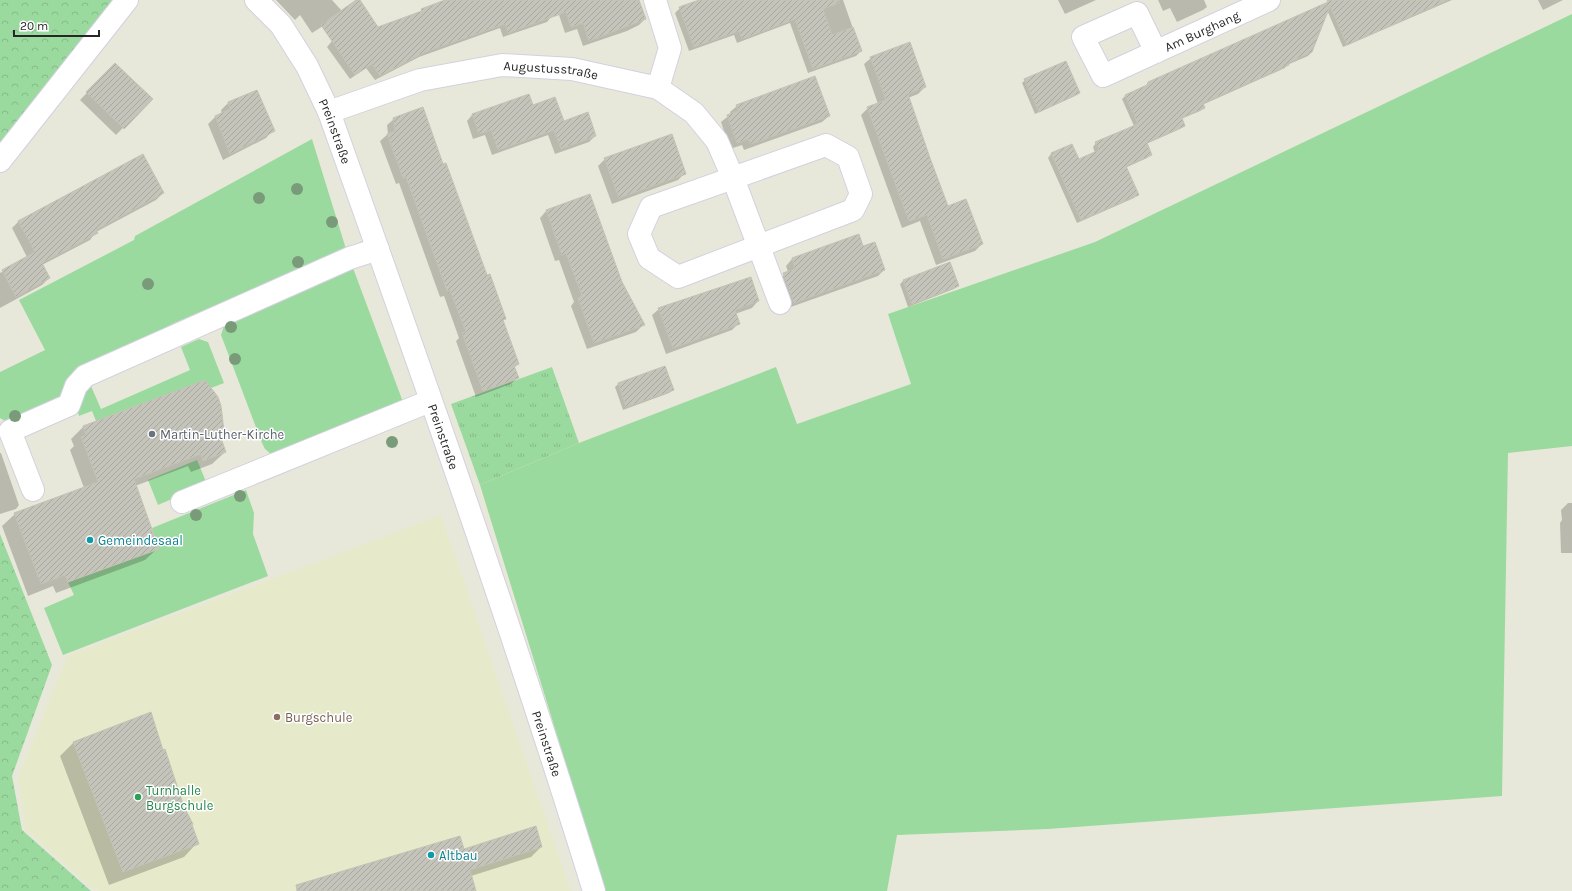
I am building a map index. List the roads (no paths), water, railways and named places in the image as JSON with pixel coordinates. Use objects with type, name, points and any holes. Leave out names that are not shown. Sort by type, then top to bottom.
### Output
[{"type":"street","points":[[0,161],[127,0]]},
{"type":"street","name":"Preinstraße","points":[[256,0],[285,31],[307,66],[330,112],[552,755],[594,891]]},
{"type":"street","points":[[655,0],[670,48],[658,88]]},
{"type":"street","name":"Am Burghang","points":[[1156,52],[1269,0]]},
{"type":"street","name":"Augustusstraße","points":[[330,112],[420,80],[502,65],[572,69],[658,88],[694,113],[717,141],[733,178],[780,303]]},
{"type":"street","points":[[826,145],[848,157],[861,194],[853,210],[678,277],[650,258],[639,234],[651,207],[733,178],[826,145]]},
{"type":"street","points":[[33,490],[10,432],[69,405],[76,386],[85,376],[350,258],[378,249]]},
{"type":"street","points":[[182,502],[430,401]]},
{"type":"place","name":"Martin-Luther-Kirche","points":[[152,434]]},
{"type":"place","name":"Gemeindesaal","points":[[90,540]]},
{"type":"place","name":"Burgschule","points":[[277,717]]},
{"type":"place","name":"Turnhalle Burgschule","points":[[138,797]]},
{"type":"place","name":"Altbau","points":[[431,855]]}]
